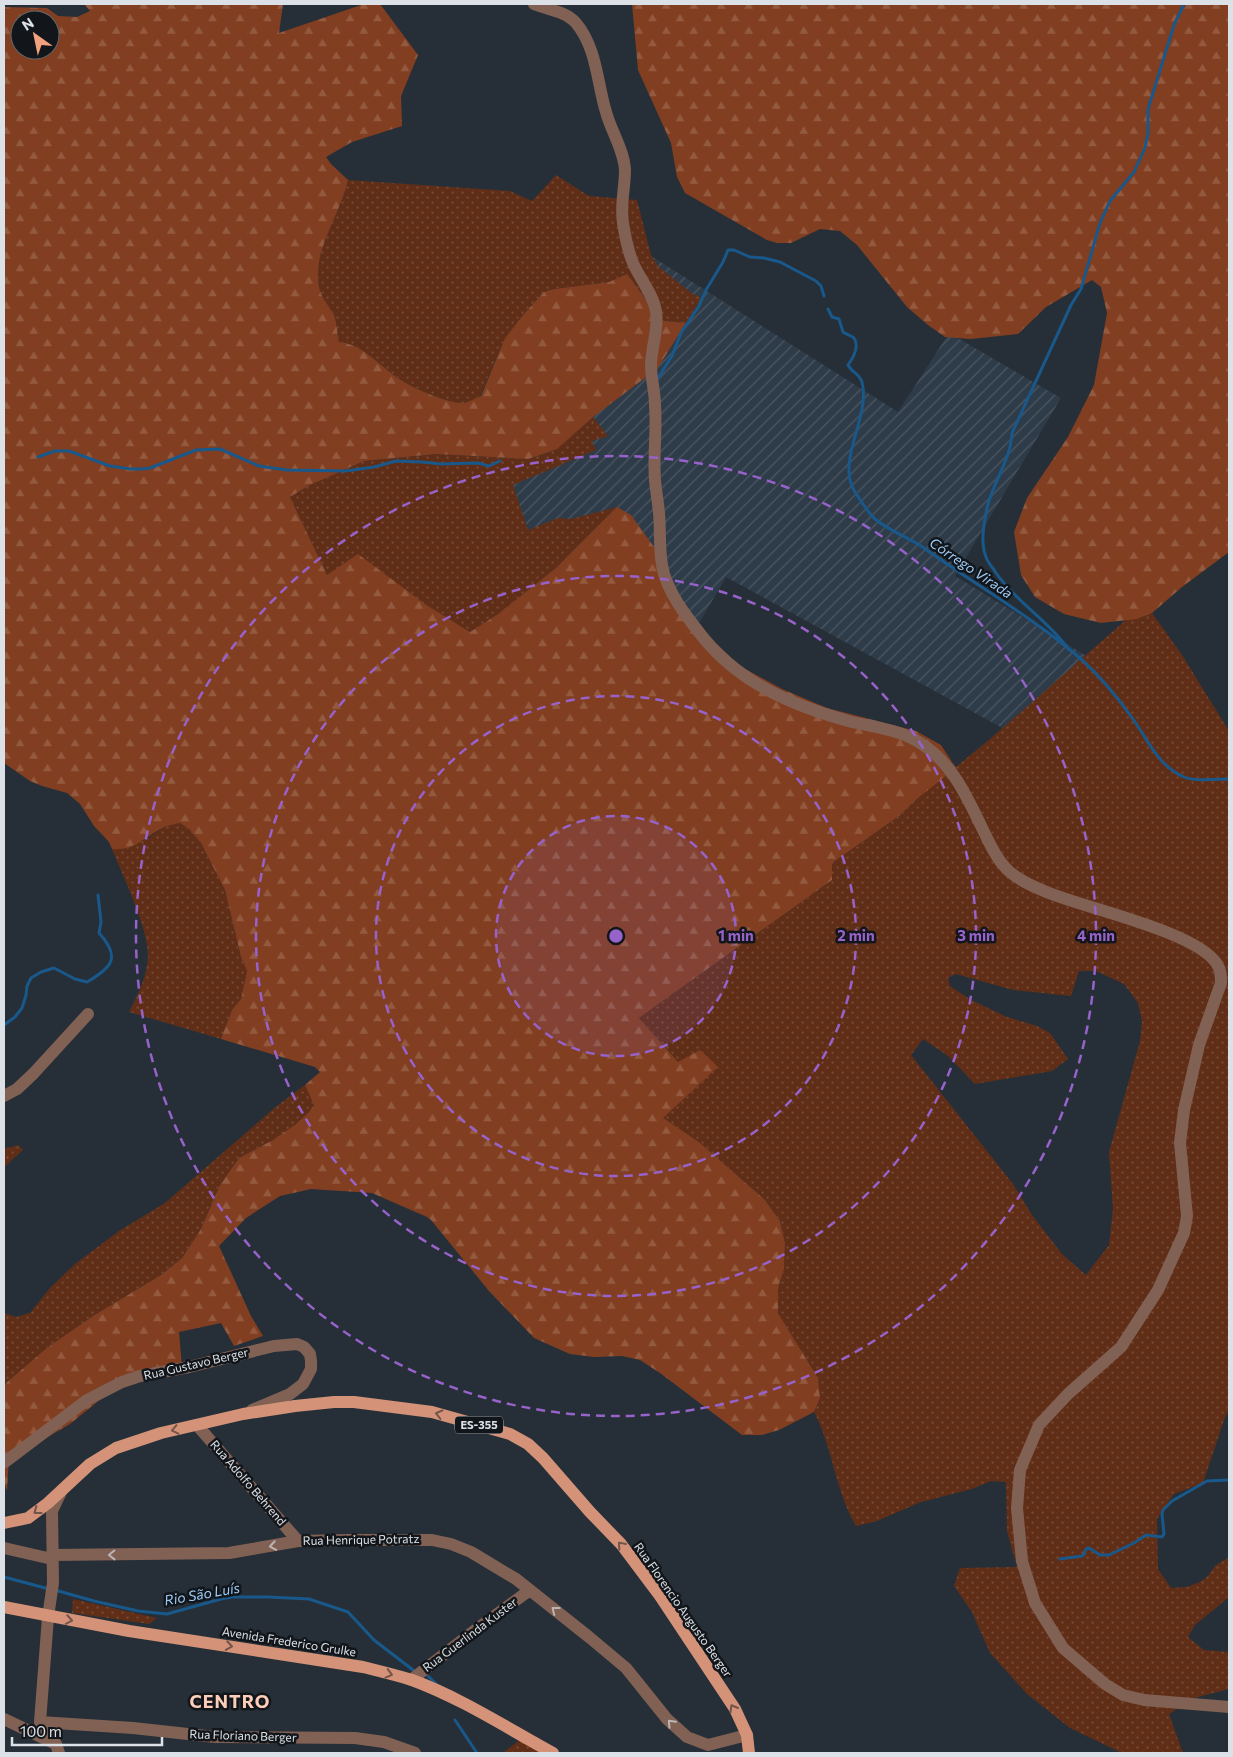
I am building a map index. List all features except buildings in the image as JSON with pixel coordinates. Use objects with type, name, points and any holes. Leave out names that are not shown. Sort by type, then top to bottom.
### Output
[{"type":"main road","name":"Rua Florencio Augusto Berger","points":[[4,1523],[28,1518],[48,1503],[90,1464],[116,1448],[161,1433],[243,1414],[334,1402],[362,1403],[432,1412],[510,1434],[528,1444],[556,1472],[636,1563],[735,1709],[746,1735],[749,1753]]},
{"type":"main road","name":"Avenida Frederico Grulke","points":[[4,1606],[129,1631],[363,1667],[411,1680],[448,1696],[553,1753]]},
{"type":"street","points":[[534,4],[564,14],[578,25],[589,47],[601,84],[605,110],[624,162],[623,223],[634,265],[651,298],[656,316],[651,369],[656,405],[655,479],[660,517],[660,557],[665,576],[677,603],[702,637],[727,662],[752,682],[779,697],[814,712],[893,732],[914,740],[933,751],[948,766],[961,786],[996,856],[1006,869],[1020,879],[1082,905],[1179,938],[1210,956],[1218,965],[1221,973],[1221,983],[1199,1045],[1184,1110],[1180,1143],[1187,1216],[1184,1233],[1158,1290],[1121,1347],[1068,1394],[1039,1425],[1020,1470],[1017,1508],[1022,1561],[1035,1603],[1063,1648],[1105,1684],[1124,1695],[1144,1700],[1229,1707]]},
{"type":"street","points":[[4,1096],[17,1089],[33,1074],[88,1014]]},
{"type":"street","name":"Rua Gustavo Berger","points":[[5,1462],[87,1400],[122,1382],[140,1376],[199,1365],[274,1346],[297,1344],[304,1347],[310,1354],[311,1369],[303,1384],[290,1394],[243,1414]]},
{"type":"street","name":"Rua Adolfo Behrend","points":[[197,1425],[298,1541]]},
{"type":"street","points":[[60,1750],[40,1722],[48,1616],[53,1583],[52,1512],[63,1488]]},
{"type":"street","name":"Rua Henrique Potratz","points":[[4,1548],[52,1557],[229,1553],[298,1541],[405,1538],[432,1540],[471,1552],[516,1579],[626,1668],[668,1719],[687,1738],[708,1745],[746,1735]]},
{"type":"street","name":"Rua Guerlinda Kuster","points":[[411,1680],[530,1590]]},
{"type":"street","points":[[4,1719],[60,1750]]},
{"type":"street","name":"Rua Floriano Berger","points":[[40,1722],[133,1728],[215,1737],[355,1738],[384,1742],[415,1753]]},
{"type":"shaded area","points":[[556,175],[589,196],[637,200],[651,255],[659,267],[690,292],[701,298],[686,323],[664,321],[658,316],[627,274],[609,282],[544,292],[505,338],[480,396],[463,403],[440,398],[414,387],[401,380],[356,347],[339,342],[336,321],[320,292],[318,277],[322,249],[348,180],[510,191],[532,201]]},
{"type":"shaded area","points":[[648,254],[898,412],[949,333],[1061,398],[955,576],[1098,663],[1048,753],[726,577],[691,637],[476,506]]},
{"type":"shaded area","points":[[593,417],[608,436],[592,441],[596,450],[513,485],[528,530],[558,518],[571,519],[617,507],[556,568],[498,614],[470,632],[425,604],[327,575],[290,497],[308,486],[364,461],[436,454],[528,459],[557,449]]},
{"type":"shaded area","points":[[1152,613],[1182,655],[1229,731],[1229,1409],[1203,1483],[1174,1494],[1157,1519],[1158,1569],[1171,1588],[1187,1587],[1200,1582],[1207,1577],[1215,1566],[1229,1557],[1229,1597],[1195,1625],[1188,1637],[1204,1650],[1229,1652],[1229,1689],[1194,1698],[1169,1714],[1183,1753],[1122,1753],[1070,1728],[1027,1694],[990,1653],[972,1612],[954,1586],[960,1568],[1017,1567],[1007,1531],[1006,1482],[991,1481],[972,1489],[921,1502],[877,1521],[856,1526],[843,1498],[826,1440],[814,1412],[820,1398],[818,1378],[778,1313],[778,1288],[784,1269],[785,1243],[780,1221],[765,1200],[699,1142],[662,1118],[718,1066],[678,1062],[639,1018],[832,880],[832,863],[899,816],[1127,619],[1137,619]],"holes":[[[1079,971],[1096,971],[1124,984],[1138,1003],[1142,1021],[1140,1041],[1109,1152],[1113,1209],[1109,1245],[1086,1275],[1062,1254],[1032,1215],[1013,1184],[911,1055],[923,1039],[948,1056],[975,1084],[1052,1071],[1068,1059],[1050,1033],[1037,1026],[1007,1017],[971,1000],[950,986],[948,978],[956,974],[1013,990],[1071,996]]]},
{"type":"shaded area","points":[[180,823],[189,829],[201,843],[225,890],[241,957],[247,971],[241,999],[232,1010],[221,1039],[129,1012],[146,972],[147,946],[140,918],[112,849],[147,839],[165,826]]},
{"type":"shaded area","points":[[305,1085],[314,1105],[296,1124],[273,1140],[239,1158],[220,1185],[201,1229],[182,1258],[161,1275],[93,1316],[48,1347],[7,1382],[4,1387],[4,1313],[16,1317],[30,1313],[50,1288],[75,1264],[119,1231],[165,1203],[278,1105]]},
{"type":"shaded area","points":[[18,1145],[23,1150],[4,1167],[4,1149]]},
{"type":"shaded area","points":[[73,1599],[157,1618],[149,1624],[72,1613]]},
{"type":"shaded area","points":[[521,1739],[547,1753],[503,1753]]},
{"type":"green space","points":[[84,4],[283,4],[279,33],[364,4],[380,4],[418,55],[401,96],[402,126],[352,142],[326,157],[348,180],[322,248],[318,277],[321,294],[335,318],[339,342],[356,347],[407,384],[449,401],[465,403],[481,396],[505,338],[544,292],[554,289],[609,282],[627,274],[658,316],[664,321],[686,323],[657,369],[593,417],[557,449],[528,459],[436,454],[364,461],[308,486],[290,497],[327,575],[358,554],[425,604],[470,632],[498,614],[556,568],[617,507],[631,515],[654,547],[676,598],[703,631],[740,666],[782,689],[827,708],[916,731],[941,745],[956,768],[918,798],[899,816],[832,863],[832,880],[639,1018],[678,1062],[700,1050],[718,1067],[663,1118],[699,1142],[765,1200],[780,1221],[785,1243],[784,1269],[778,1288],[778,1313],[818,1378],[820,1398],[814,1412],[779,1430],[762,1435],[742,1435],[640,1360],[622,1356],[594,1357],[570,1354],[534,1338],[489,1291],[427,1217],[372,1193],[311,1189],[280,1196],[246,1218],[219,1246],[251,1316],[263,1336],[234,1346],[221,1323],[179,1332],[182,1367],[113,1389],[70,1424],[25,1449],[15,1447],[9,1456],[7,1491],[4,1482],[4,1387],[7,1382],[48,1347],[93,1316],[161,1275],[182,1258],[201,1229],[220,1185],[239,1158],[273,1140],[309,1112],[314,1105],[305,1085],[320,1072],[315,1067],[221,1039],[232,1010],[241,999],[247,971],[241,957],[225,890],[201,843],[189,829],[180,823],[170,825],[127,848],[112,849],[109,842],[94,826],[80,804],[67,793],[30,781],[4,763],[4,7],[47,8],[50,10],[10,10],[10,60],[60,60],[60,16],[77,17],[90,11]]},
{"type":"green space","points":[[632,4],[1229,4],[1229,552],[1182,587],[1152,613],[1137,619],[1101,623],[1064,614],[1035,597],[1021,575],[1014,532],[1027,498],[1068,437],[1094,385],[1107,313],[1101,287],[1092,280],[1046,307],[1018,334],[971,339],[945,337],[907,307],[857,245],[840,231],[820,229],[791,243],[777,243],[767,240],[685,193],[677,177],[671,143],[638,70]]},
{"type":"waterway","points":[[1069,650],[1052,630],[1013,594],[989,563],[983,545],[987,508],[1009,452],[1012,433],[1071,305],[1081,289],[1100,223],[1110,201],[1134,172],[1145,148],[1148,133],[1148,109],[1174,25],[1184,4]]},
{"type":"waterway","points":[[658,378],[672,356],[681,333],[699,306],[728,250],[734,250],[750,257],[780,262],[816,281],[821,286],[824,296]]},
{"type":"waterway","name":"Córrego Virada","points":[[828,309],[832,317],[839,319],[843,332],[853,337],[856,341],[855,352],[848,365],[861,379],[863,396],[862,410],[851,453],[850,480],[855,492],[870,514],[880,523],[921,546],[1022,614],[1081,659],[1121,703],[1160,759],[1175,772],[1188,779],[1229,779]]},
{"type":"waterway","points":[[38,457],[55,451],[69,451],[110,466],[142,469],[150,468],[196,450],[220,449],[259,466],[287,470],[346,471],[374,467],[396,461],[441,464],[478,463],[489,466],[500,461]]},
{"type":"waterway","points":[[4,1025],[15,1017],[22,1008],[27,986],[31,978],[41,972],[54,968],[75,979],[87,982],[102,972],[111,962],[110,949],[99,933],[101,922],[98,895]]},
{"type":"waterway","points":[[1060,1559],[1082,1556],[1086,1549],[1089,1548],[1100,1555],[1109,1555],[1146,1535],[1162,1537],[1164,1534],[1163,1510],[1172,1501],[1207,1481],[1229,1480]]},
{"type":"waterway","name":"Rio São Luís","points":[[4,1577],[49,1589]]},
{"type":"waterway","name":"Rio São Luís","points":[[55,1590],[138,1611],[167,1614],[232,1597],[309,1599],[348,1612],[374,1640],[413,1670]]},
{"type":"waterway","name":"Rio São Luís","points":[[428,1676],[436,1684]]},
{"type":"waterway","name":"Rio São Luís","points":[[455,1720],[477,1753]]},
{"type":"district","name":"CENTRO","points":[[230,1702]]}]
